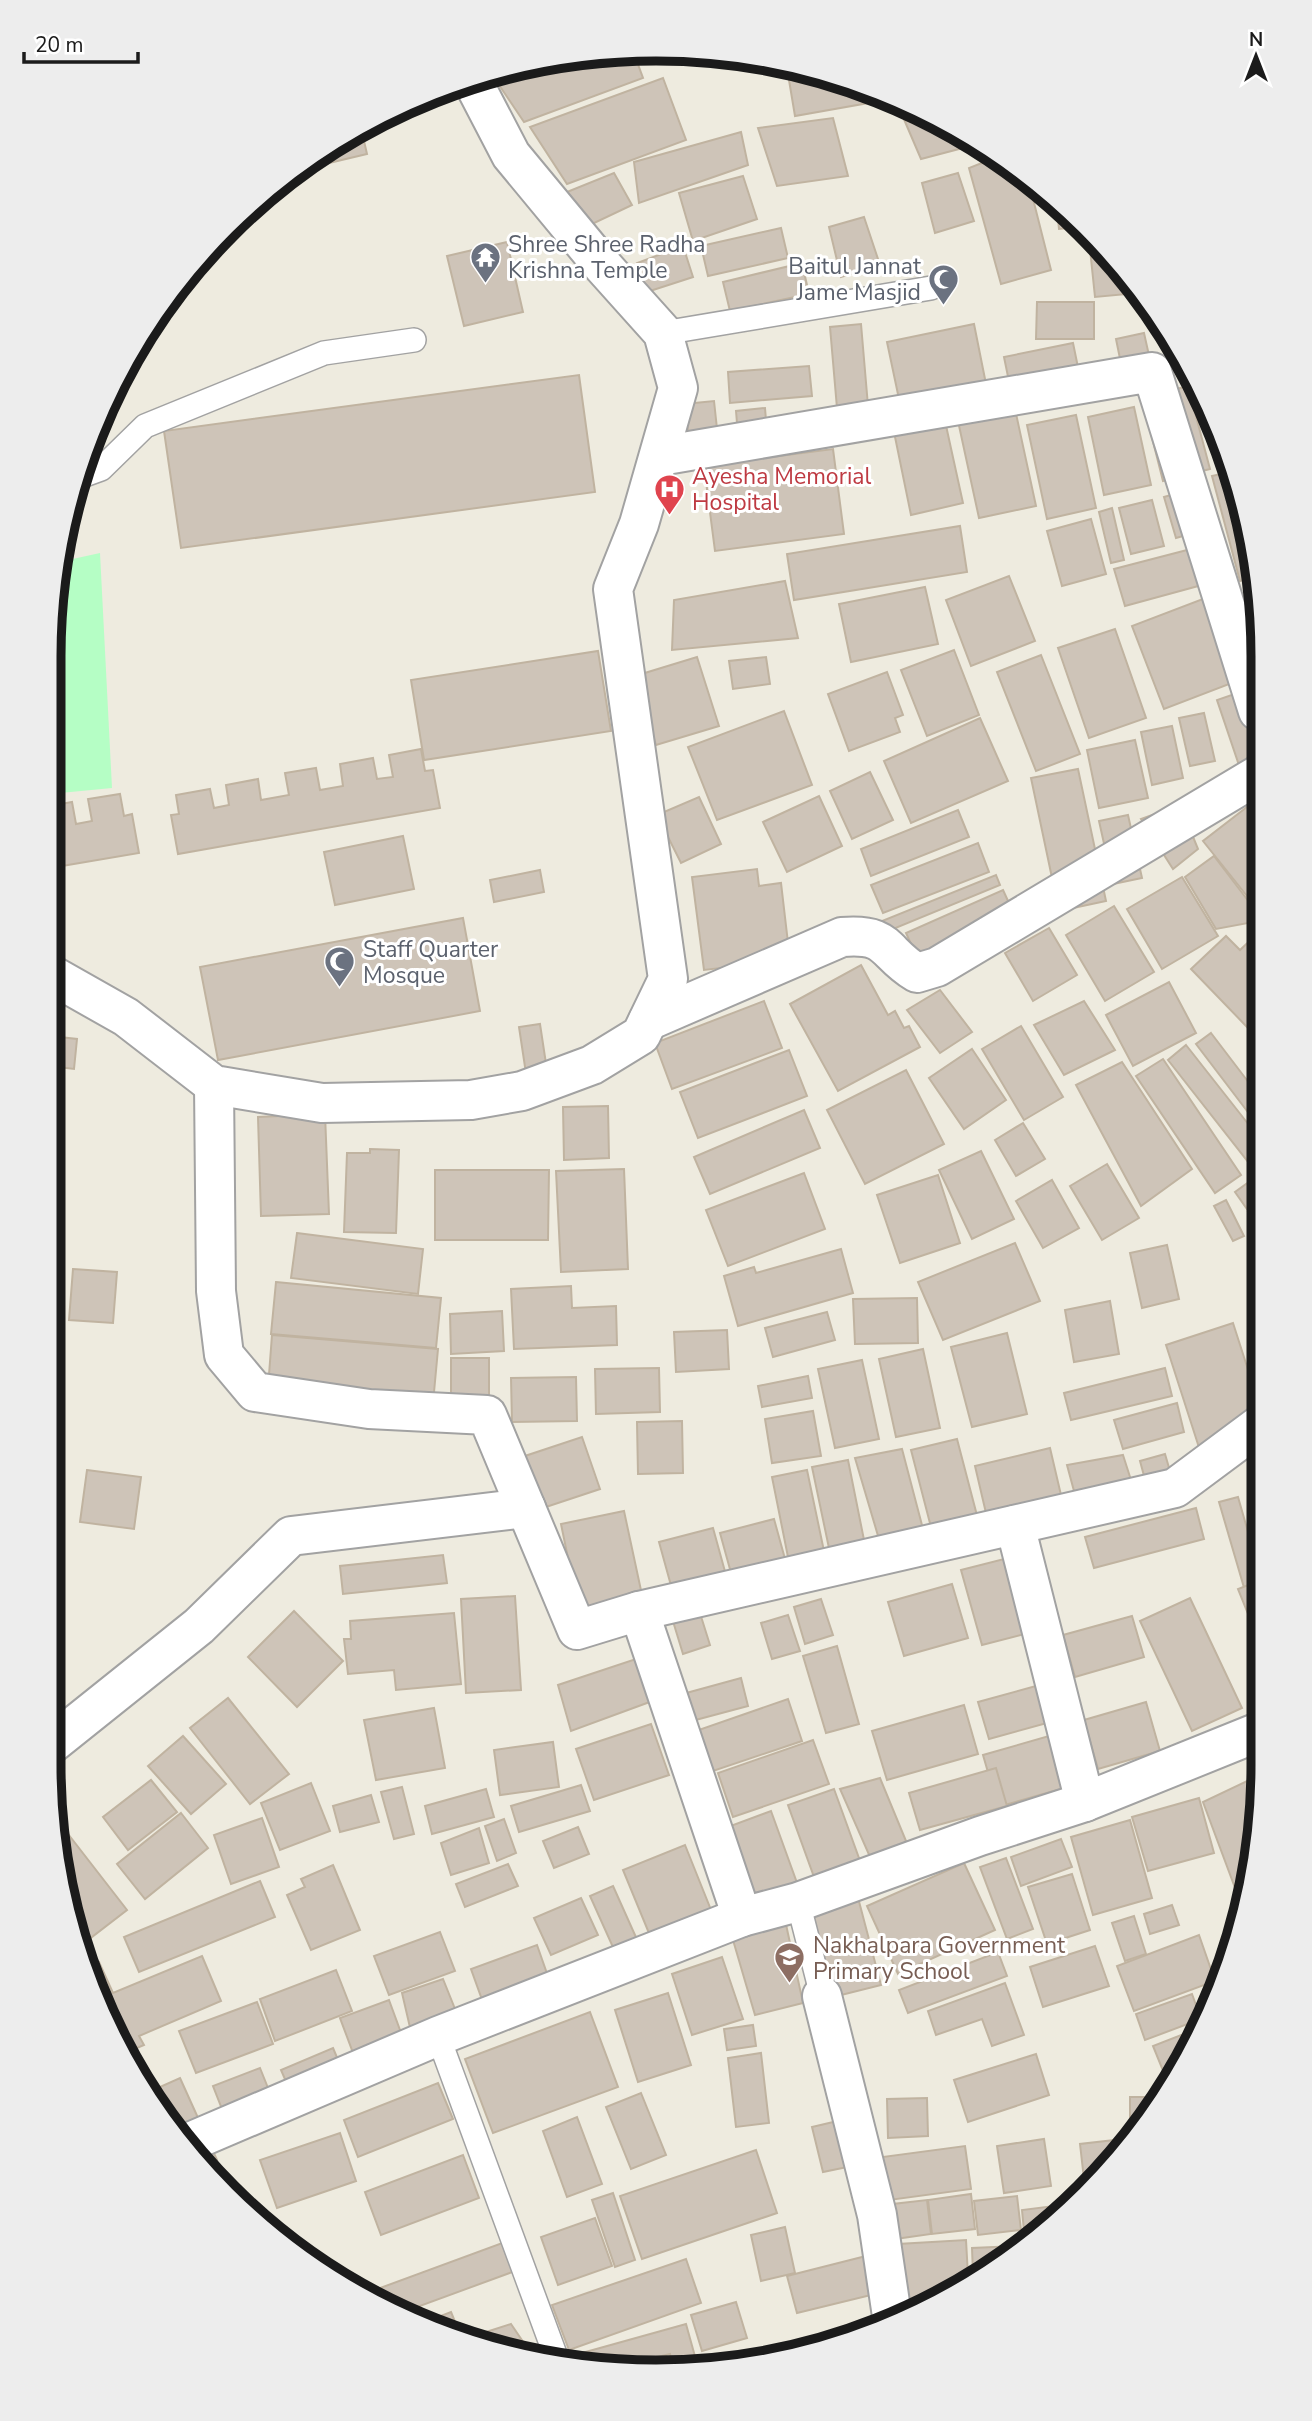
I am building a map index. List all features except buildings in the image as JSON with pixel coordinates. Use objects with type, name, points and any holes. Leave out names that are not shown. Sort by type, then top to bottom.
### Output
[{"type":"street","points":[[61,980],[126,1017],[214,1084],[322,1103],[471,1100],[522,1091],[592,1065],[640,1035],[668,979],[613,589],[639,524],[678,388],[663,333],[602,265],[511,155],[478,90]]},
{"type":"street","points":[[660,456],[1152,372],[1251,689]]},
{"type":"street","points":[[648,1021],[842,937],[864,935],[889,946],[898,962],[917,973],[937,967],[1251,779]]},
{"type":"street","points":[[214,1084],[216,1291],[223,1355],[255,1392],[369,1409],[487,1415],[577,1630],[639,1611],[1175,1488],[1251,1431]]},
{"type":"street","points":[[61,1736],[199,1626],[291,1536],[526,1508]]},
{"type":"street","points":[[1015,1525],[1085,1802]]},
{"type":"street","points":[[639,1611],[742,1917]]},
{"type":"street","points":[[195,2140],[438,2036],[742,1917],[798,1902],[980,1836],[1085,1802],[1251,1735]]},
{"type":"street","points":[[822,1996],[877,2215],[890,2311]]},
{"type":"lane","points":[[663,333],[931,288]]},
{"type":"lane","points":[[91,473],[101,469],[145,426],[196,405],[324,353],[414,340]]},
{"type":"lane","points":[[798,1902],[822,1996]]},
{"type":"lane","points":[[438,2036],[554,2351]]},
{"type":"green space","points":[[100,553],[112,788],[61,793],[61,656],[69,560]]},
{"type":"place","name":"Shree Shree Radha Krishna Temple","points":[[485,284]]},
{"type":"place","name":"Baitul Jannat Jame Masjid","points":[[944,306]]},
{"type":"place","name":"Ayesha Memorial Hospital","points":[[669,516]]},
{"type":"place","name":"Staff Quarter Mosque","points":[[340,989]]},
{"type":"place","name":"Nakhalpara Government Primary School","points":[[790,1985]]}]
